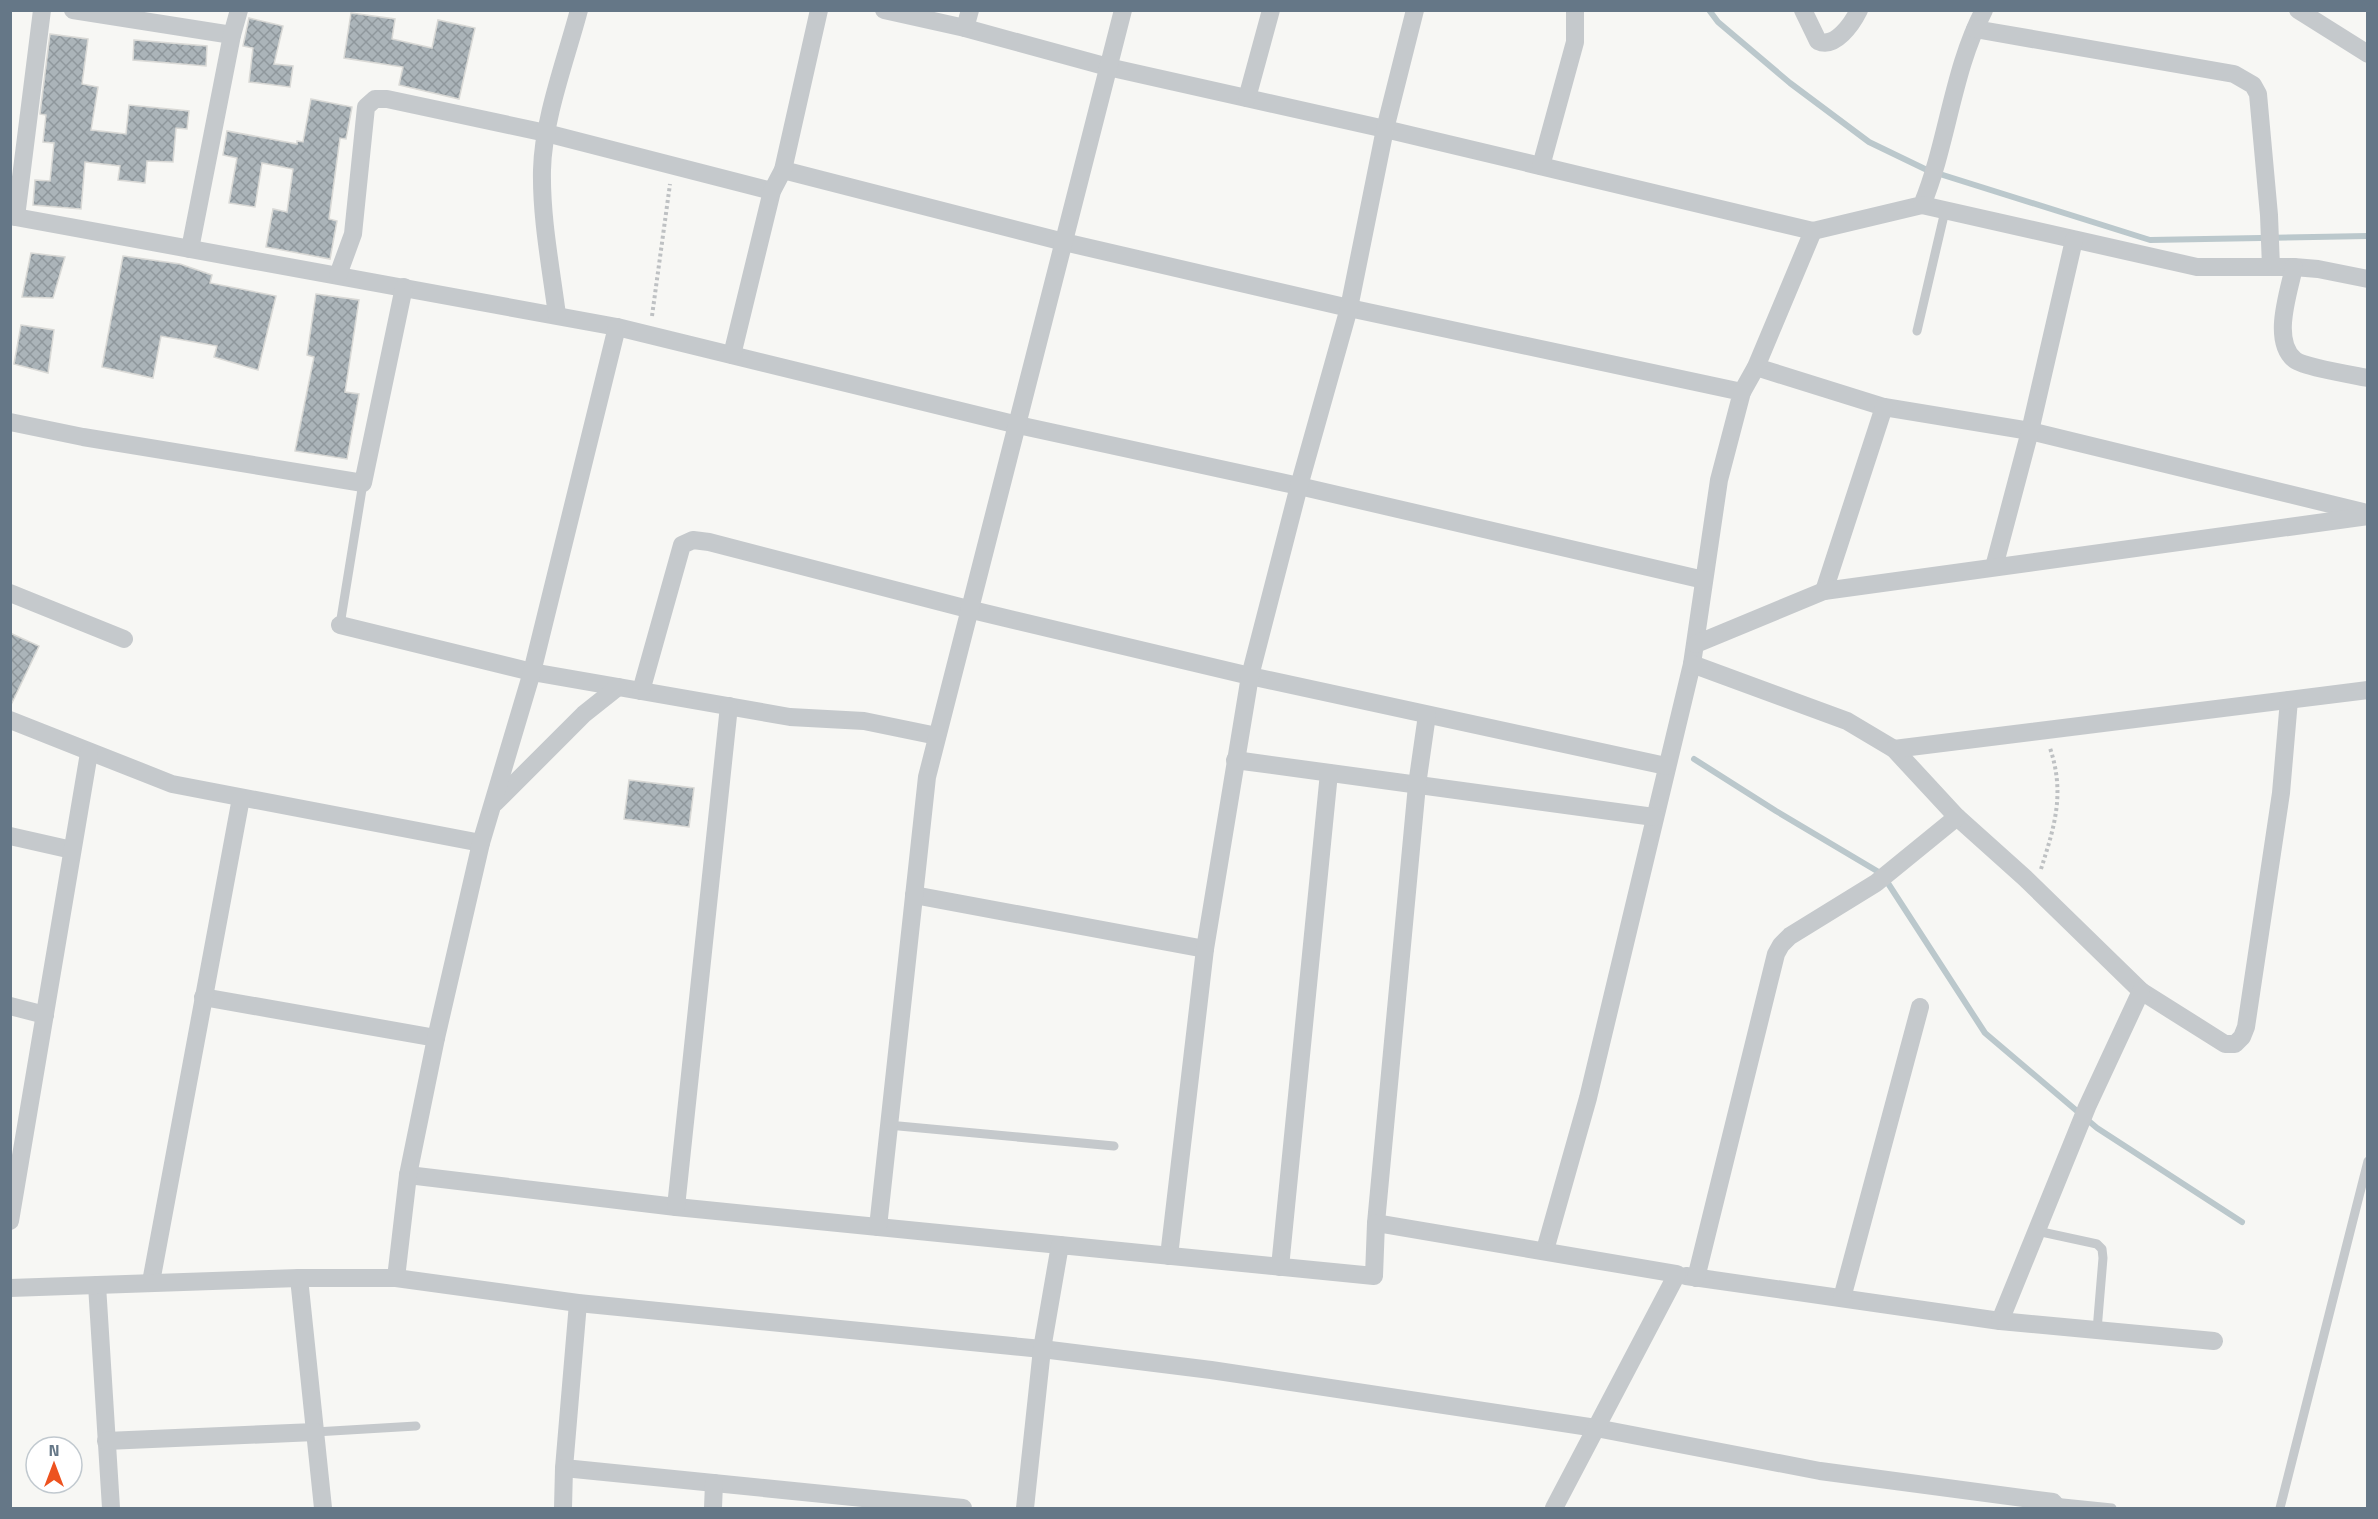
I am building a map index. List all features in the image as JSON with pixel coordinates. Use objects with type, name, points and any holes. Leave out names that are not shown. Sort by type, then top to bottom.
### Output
[{"type":"street","points":[[42,10],[13,217],[617,327],[1018,425],[1299,486],[1704,580]]},
{"type":"street","points":[[73,10],[232,35]]},
{"type":"street","points":[[190,249],[232,35],[239,10]]},
{"type":"street","points":[[557,315],[542,170],[546,133],[579,10]]},
{"type":"street","points":[[732,355],[772,191],[783,170],[819,10]]},
{"type":"street","points":[[885,10],[965,28],[1108,67],[1385,129],[1813,231],[1922,205],[2197,267],[2294,267],[2318,269],[2367,279]]},
{"type":"street","points":[[965,28],[970,10]]},
{"type":"street","points":[[878,1227],[927,777],[968,609],[1018,425],[1123,10]]},
{"type":"street","points":[[1247,98],[1271,10]]},
{"type":"street","points":[[1169,1256],[1204,949],[1250,676],[1299,486],[1349,308],[1385,129],[1414,10]]},
{"type":"street","points":[[1541,166],[1575,42],[1575,10]]},
{"type":"street","points":[[1803,10],[1818,41],[1824,44],[1830,43],[1844,31],[1858,10]]},
{"type":"street","points":[[1922,205],[1938,159],[1960,74],[1984,10]]},
{"type":"street","points":[[2298,10],[2367,54]]},
{"type":"street","points":[[1975,29],[2234,74],[2253,85],[2258,94],[2272,246],[2271,267]]},
{"type":"street","points":[[338,275],[348,254],[353,234],[366,107],[375,99],[387,99],[546,133],[772,191]]},
{"type":"street","points":[[783,170],[1064,242],[1349,308],[1742,392]]},
{"type":"street","points":[[1545,1250],[1588,1098],[1692,664],[1719,480],[1742,392],[1756,367],[1813,231]]},
{"type":"street","points":[[1994,567],[2030,431],[2073,240]]},
{"type":"street","points":[[2294,267],[2281,334],[2285,350],[2296,362],[2367,378]]},
{"type":"street","points":[[10,422],[83,437],[363,483],[404,287]]},
{"type":"street","points":[[396,1278],[408,1175],[436,1038],[481,843],[532,672],[617,327]]},
{"type":"street","points":[[1756,367],[1884,407],[2030,431],[2367,515]]},
{"type":"street","points":[[1824,591],[1884,407]]},
{"type":"street","points":[[1696,644],[1824,591],[2367,515]]},
{"type":"street","points":[[642,691],[682,545],[693,540],[710,542],[968,609],[1250,676],[1666,766]]},
{"type":"street","points":[[10,593],[124,639]]},
{"type":"street","points":[[340,625],[532,672],[790,717],[864,722],[937,736]]},
{"type":"street","points":[[1692,664],[1847,721],[1894,749],[1957,817],[2035,888],[2141,991],[2225,1044],[2235,1044],[2242,1037],[2246,1027],[2281,793],[2289,700]]},
{"type":"street","points":[[492,807],[567,730],[618,687]]},
{"type":"street","points":[[1894,749],[2367,690]]},
{"type":"street","points":[[676,1207],[729,706]]},
{"type":"street","points":[[408,1175],[676,1207],[1374,1276],[1376,1223],[1417,785],[1427,715]]},
{"type":"street","points":[[10,720],[88,753],[172,784],[481,843]]},
{"type":"street","points":[[10,1221],[88,753]]},
{"type":"street","points":[[1235,760],[1654,817]]},
{"type":"street","points":[[1280,1267],[1329,773]]},
{"type":"street","points":[[151,1282],[241,798]]},
{"type":"street","points":[[1696,1278],[1780,945],[1790,936],[1893,871],[1957,817]]},
{"type":"street","points":[[10,836],[72,850]]},
{"type":"street","points":[[914,895],[1204,949]]},
{"type":"street","points":[[2000,1321],[2087,1107],[2141,991]]},
{"type":"street","points":[[203,998],[436,1038]]},
{"type":"street","points":[[10,1005],[45,1015]]},
{"type":"street","points":[[1842,1298],[1920,1007]]},
{"type":"street","points":[[1376,1223],[1545,1250],[1696,1278],[2000,1321],[2214,1341]]},
{"type":"street","points":[[1025,1509],[1042,1349],[1060,1245]]},
{"type":"street","points":[[1554,1509],[1677,1274]]},
{"type":"street","points":[[299,1278],[323,1509]]},
{"type":"street","points":[[10,1288],[299,1278],[396,1278],[578,1303],[1042,1349],[1211,1370],[1596,1428],[1820,1471],[2056,1505]]},
{"type":"street","points":[[97,1285],[111,1509]]},
{"type":"street","points":[[563,1509],[564,1468],[578,1303]]},
{"type":"street","points":[[106,1441],[315,1432]]},
{"type":"street","points":[[564,1468],[714,1483],[867,1504],[963,1509]]},
{"type":"street","points":[[713,1509],[714,1483]]},
{"type":"lane","points":[[1917,331],[1945,211]]},
{"type":"lane","points":[[340,625],[363,483]]},
{"type":"lane","points":[[888,1125],[1114,1146]]},
{"type":"lane","points":[[2280,1509],[2367,1161]]},
{"type":"lane","points":[[2037,1232],[2097,1244],[2102,1249],[2097,1330]]},
{"type":"lane","points":[[315,1432],[417,1426]]},
{"type":"lane","points":[[2056,1505],[2112,1509]]},
{"type":"path","points":[[650,335],[673,165]]},
{"type":"path","points":[[2035,888],[2052,835],[2058,800],[2059,779],[2044,730]]},
{"type":"building","points":[[351,13],[395,19],[392,39],[432,48],[438,20],[475,28],[459,99],[399,85],[403,67],[344,58]]},
{"type":"building","points":[[249,18],[283,26],[274,64],[293,66],[290,87],[249,82],[253,48],[243,46]]},
{"type":"building","points":[[50,34],[88,39],[82,84],[98,87],[91,130],[126,134],[129,105],[189,111],[187,129],[176,128],[173,162],[147,161],[145,183],[118,180],[120,166],[85,162],[81,209],[33,205],[35,180],[50,181],[54,143],[43,142],[46,115],[40,114]]},
{"type":"building","points":[[134,40],[207,46],[206,66],[133,60]]},
{"type":"building","points":[[311,99],[352,107],[346,139],[340,138],[329,219],[337,221],[330,259],[266,247],[273,209],[287,212],[293,169],[262,163],[255,207],[229,203],[237,158],[223,155],[227,131],[297,144],[297,141],[303,142]]},
{"type":"building","points":[[31,253],[65,257],[53,298],[22,297]]},
{"type":"building","points":[[123,256],[180,264],[212,275],[210,283],[276,296],[258,370],[214,357],[217,346],[161,336],[153,378],[102,367]]},
{"type":"building","points":[[316,294],[359,300],[345,392],[359,394],[347,459],[295,451],[314,357],[307,355]]},
{"type":"building","points":[[21,325],[54,330],[48,373],[14,364]]},
{"type":"building","points":[[10,633],[39,646],[10,707]]},
{"type":"building","points":[[629,780],[694,788],[689,827],[624,819]]},
{"type":"waterway","points":[[1709,10],[1718,22],[1790,83],[1869,142],[1927,170],[2150,240],[2368,236]]},
{"type":"waterway","points":[[1694,759],[1882,874],[1985,1033],[2097,1128],[2242,1222]]}]
